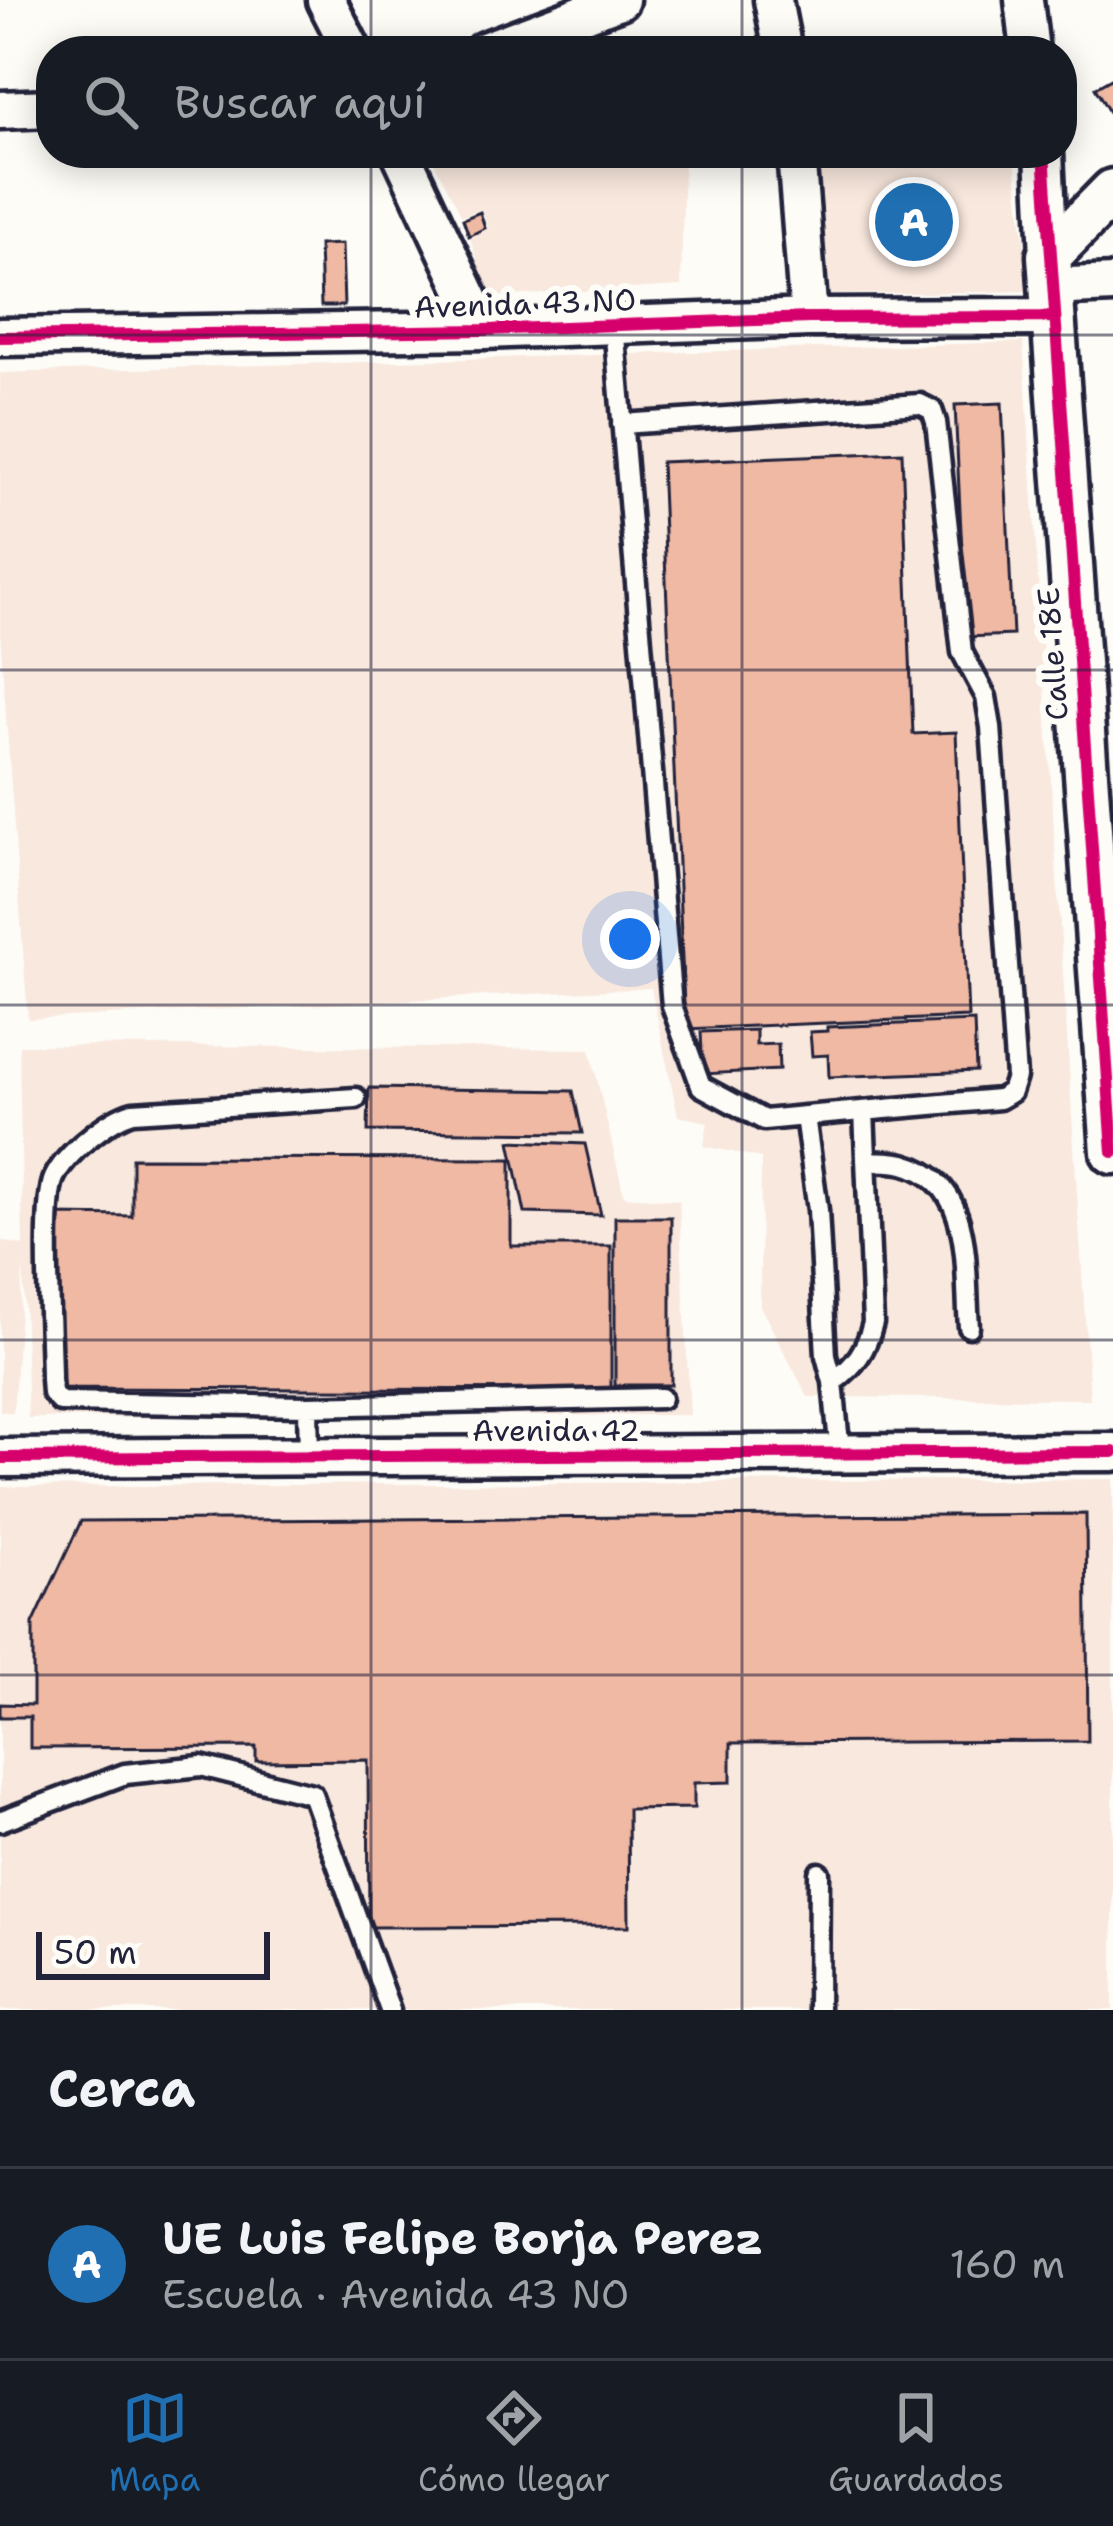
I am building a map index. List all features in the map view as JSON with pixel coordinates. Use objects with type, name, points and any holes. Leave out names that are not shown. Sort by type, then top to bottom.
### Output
[{"type":"street","points":[[326,0],[344,36]]},
{"type":"street","points":[[524,36],[620,0]]},
{"type":"street","points":[[773,0],[780,36]]},
{"type":"street","points":[[1024,0],[1028,36]]},
{"type":"street","points":[[0,110],[36,109]]},
{"type":"street","points":[[408,168],[484,330]]},
{"type":"street","points":[[797,168],[809,318]]},
{"type":"street","name":"Calle 18E","points":[[1044,168],[1106,932],[1113,1152]]},
{"type":"street","points":[[1050,287],[1113,191]]},
{"type":"street","name":"Avenida 43 NO","points":[[0,337],[484,330],[809,318],[1050,287],[1113,284]]},
{"type":"street","name":"Avenida 42","points":[[0,1458],[1113,1452]]},
{"type":"lane","points":[[614,325],[622,424],[672,1006],[701,1086],[764,1120],[999,1100],[1011,1092],[1016,1077],[991,727],[986,697],[962,652],[932,410],[920,404],[622,424]]},
{"type":"lane","points":[[356,1098],[133,1112],[116,1117],[63,1165],[50,1194],[51,1378],[52,1393],[60,1402],[308,1406],[662,1398]]},
{"type":"lane","points":[[833,1382],[853,1367],[866,1348],[873,1323],[864,1111]]},
{"type":"lane","points":[[805,1116],[818,1210],[826,1356],[841,1454]]},
{"type":"lane","points":[[866,1161],[905,1164],[943,1184],[959,1214],[969,1327]]},
{"type":"lane","points":[[308,1406],[310,1457]]},
{"type":"lane","points":[[0,1821],[125,1774],[201,1766],[312,1794],[390,2010]]},
{"type":"lane","points":[[818,2010],[819,1873]]},
{"type":"shaded area","points":[[437,168],[684,168],[681,286],[489,297],[470,238],[488,227],[481,209],[462,216]]},
{"type":"shaded area","points":[[801,168],[1016,168],[1030,291],[812,295]]},
{"type":"shaded area","points":[[1023,342],[1090,1399],[808,1397],[760,1306],[761,1158],[704,1146],[708,1122],[678,1116],[651,988],[28,1019],[0,632],[0,373]]},
{"type":"shaded area","points":[[19,1045],[590,1049],[624,1196],[679,1200],[690,1415],[28,1418],[23,1266],[13,1413],[0,1411],[0,1240],[23,1246]]},
{"type":"shaded area","points":[[1113,1479],[1113,2010],[0,2010],[0,1487]]},
{"type":"building","points":[[1113,78],[1113,119],[1095,88]]},
{"type":"building","points":[[480,212],[485,228],[469,236],[463,219]]},
{"type":"building","points":[[342,244],[344,306],[321,306],[319,245]]},
{"type":"building","points":[[1002,403],[1013,635],[966,637],[955,405]]},
{"type":"building","points":[[902,452],[913,734],[956,732],[968,1017],[685,1029],[661,462]]},
{"type":"building","points":[[974,1021],[976,1071],[829,1077],[828,1055],[812,1056],[810,1032],[827,1031],[827,1027]]},
{"type":"building","points":[[756,1030],[756,1045],[778,1044],[779,1070],[703,1074],[701,1032]]},
{"type":"building","points":[[369,1088],[573,1091],[582,1133],[368,1131]]},
{"type":"building","points":[[510,1141],[585,1144],[601,1215],[525,1213]]},
{"type":"building","points":[[132,1158],[511,1159],[511,1246],[611,1246],[611,1390],[55,1388],[55,1215],[132,1216]]},
{"type":"building","points":[[615,1217],[671,1217],[671,1385],[615,1385]]},
{"type":"building","points":[[1086,1514],[1088,1741],[731,1743],[731,1782],[694,1783],[694,1808],[628,1809],[629,1926],[369,1927],[368,1760],[256,1761],[256,1747],[30,1748],[30,1717],[0,1717],[0,1704],[33,1705],[33,1624],[81,1521]]},
{"type":"cycle path","points":[[1045,168],[1113,1152]]},
{"type":"cycle path","points":[[0,337],[484,330],[809,318],[1052,317]]},
{"type":"cycle path","points":[[0,1458],[1113,1452]]},
{"type":"place","name":"UE Luis Felipe Borja Perez","points":[[914,222]]}]
